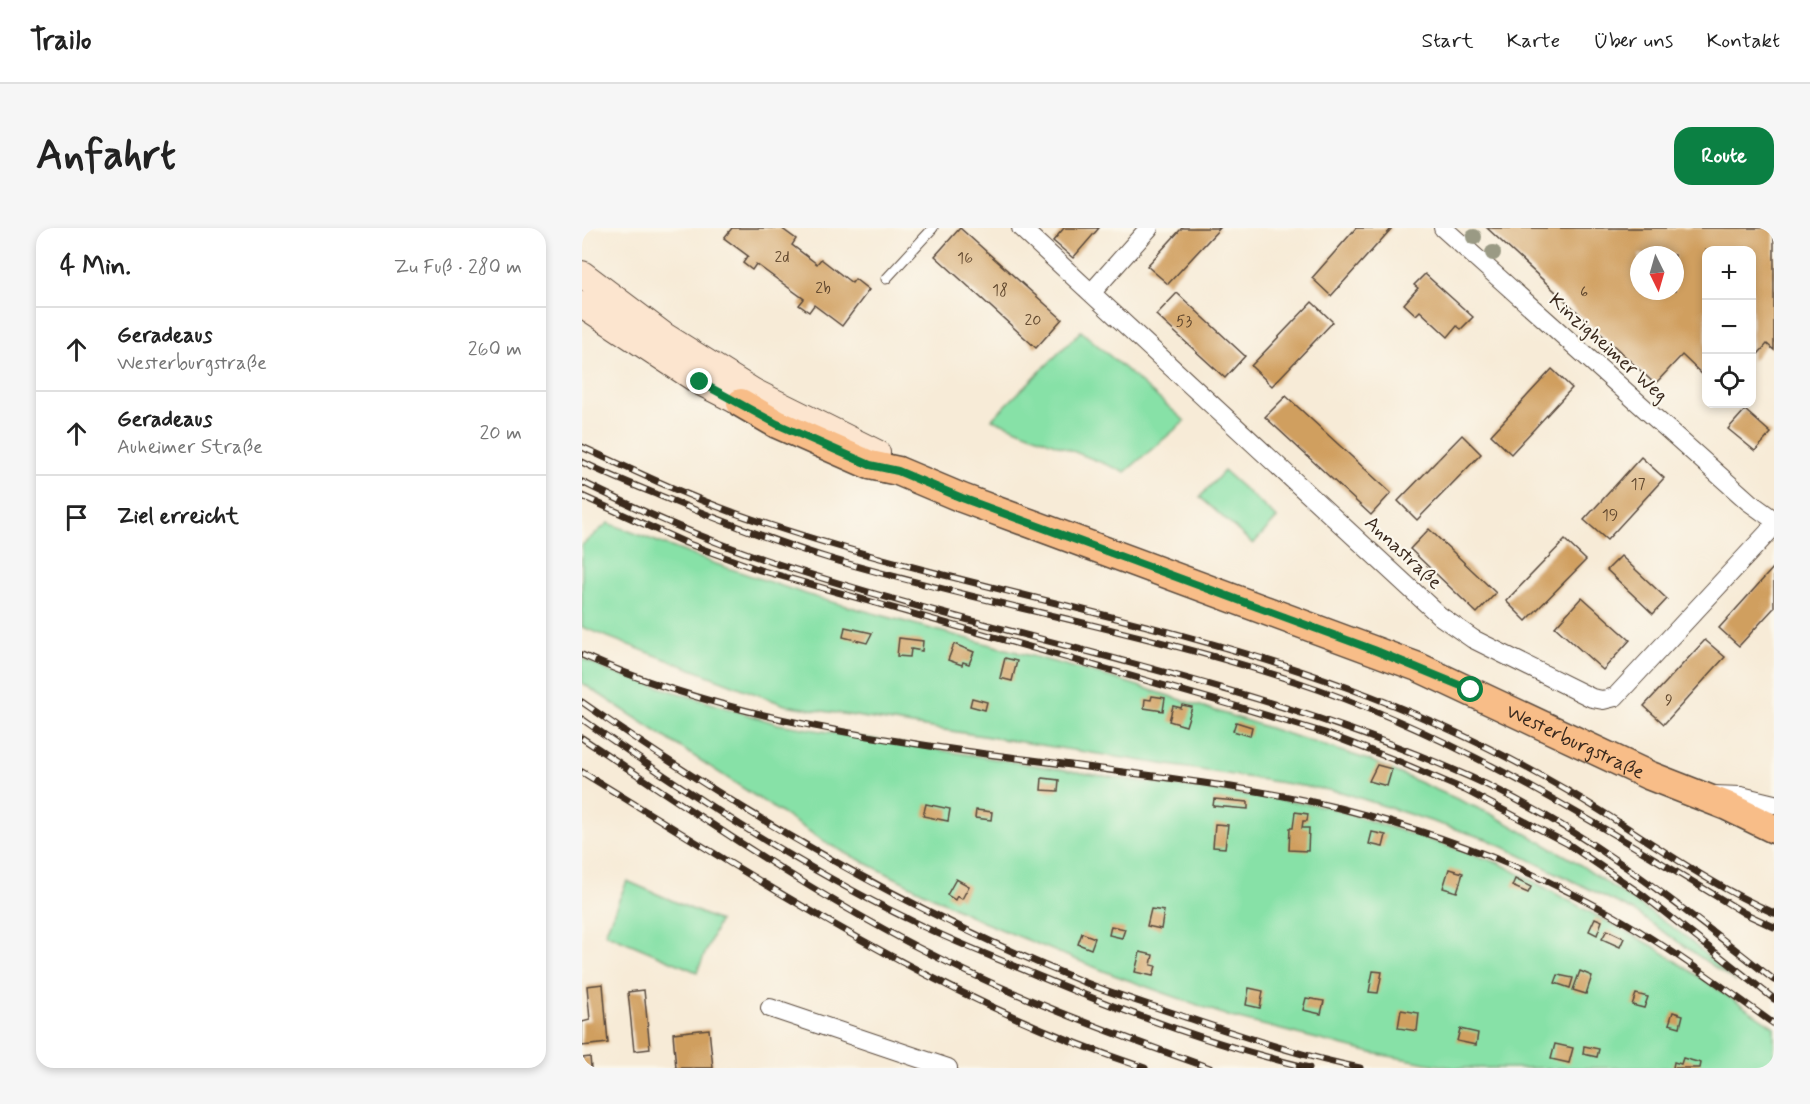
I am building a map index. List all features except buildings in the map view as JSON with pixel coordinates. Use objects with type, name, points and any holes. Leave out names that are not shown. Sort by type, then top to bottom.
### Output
[{"type":"main road","points":[[582,274],[701,360],[754,392],[877,453],[898,471]]},
{"type":"main road","points":[[582,304],[700,382],[741,403]]},
{"type":"main road","name":"Westerburgstraße","points":[[741,403],[777,424],[870,465],[898,471],[962,498],[1418,667],[1648,775],[1774,829]]},
{"type":"street","name":"Annastraße","points":[[1021,228],[1440,616],[1473,639],[1597,700],[1615,697],[1774,526]]},
{"type":"street","points":[[1092,292],[1149,228]]},
{"type":"street","name":"Kinzigheimer Weg","points":[[1443,228],[1749,502],[1774,520]]},
{"type":"street","points":[[1694,794],[1741,796],[1774,804]]},
{"type":"street","points":[[770,1008],[948,1068]]},
{"type":"lane","points":[[886,279],[933,228]]},
{"type":"green space","points":[[1081,331],[1185,421],[1125,472],[992,419]]},
{"type":"green space","points":[[1224,471],[1277,518],[1253,544],[1200,497]]},
{"type":"green space","points":[[608,523],[716,564],[821,599],[1113,678],[1369,760],[1491,814],[1573,860],[1685,936],[1736,982],[1632,910],[1489,840],[1341,792],[785,705],[582,627],[582,545]]},
{"type":"green space","points":[[582,658],[608,671],[778,724],[1095,775],[1325,806],[1499,863],[1653,946],[1774,1027],[1774,1068],[1454,1068],[1372,1053],[1231,1017],[1114,975],[983,922],[830,845],[582,683]]},
{"type":"green space","points":[[627,881],[719,921],[697,972],[605,933]]},
{"type":"railway","points":[[582,447],[693,497],[833,545],[1201,641],[1274,662],[1375,698],[1432,721],[1515,761],[1594,806],[1721,886],[1774,913]]},
{"type":"railway","points":[[582,462],[724,521],[828,558],[1239,664],[1357,704],[1471,755],[1582,816],[1744,913],[1774,927]]},
{"type":"railway","points":[[582,482],[671,524],[763,559],[851,587],[1208,684],[1297,711],[1384,742],[1470,777],[1512,797],[1591,843],[1665,895],[1774,980]]},
{"type":"railway","points":[[582,496],[686,543],[760,570],[1232,705],[1325,733],[1395,760],[1465,790],[1568,844],[1644,896],[1774,999]]},
{"type":"railway","points":[[582,655],[649,681],[717,703],[786,720],[927,745],[1265,793],[1314,802],[1400,825],[1461,845],[1520,869],[1603,910],[1678,956],[1774,1024]]},
{"type":"railway","points":[[582,702],[761,819],[885,889],[949,922],[1104,990],[1270,1045],[1360,1068]]},
{"type":"railway","points":[[582,719],[660,773],[781,850],[822,874],[923,926],[1108,1004],[1241,1050],[1309,1068]]},
{"type":"railway","points":[[582,738],[789,873],[917,947],[1025,998],[1210,1068]]},
{"type":"railway","points":[[582,772],[786,897],[926,974],[1070,1041],[1145,1068]]},
{"type":"route","points":[[700,382],[777,424],[870,465],[898,471],[962,498],[1374,650],[1471,690]]}]
